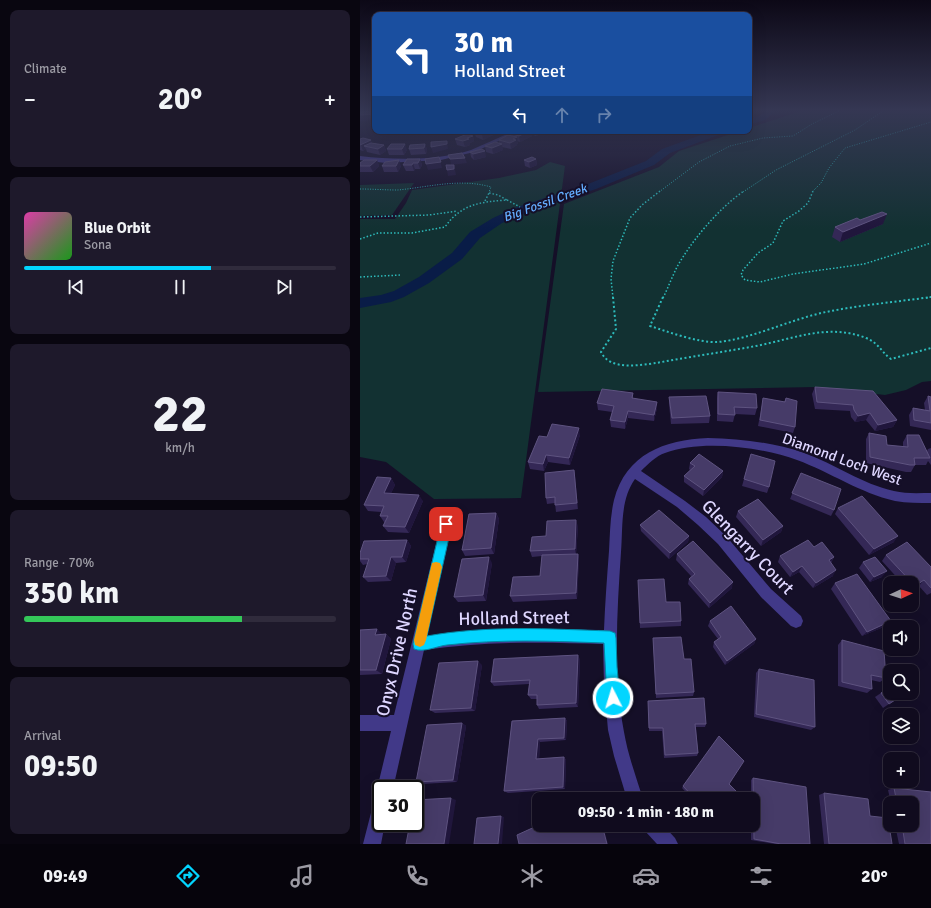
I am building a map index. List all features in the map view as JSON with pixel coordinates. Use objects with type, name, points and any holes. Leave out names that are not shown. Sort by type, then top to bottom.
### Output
[{"type":"street","points":[[360,158],[386,161],[441,158],[473,150]]},
{"type":"street","name":"Diamond Loch West","points":[[633,792],[616,729],[610,667],[610,610],[619,506],[627,481],[650,456],[660,450],[696,443],[735,443],[756,446],[798,456],[844,477],[892,495],[908,498],[931,498]]},
{"type":"street","name":"Glengarry Court","points":[[634,472],[681,504],[702,521],[722,540],[766,593],[796,621]]},
{"type":"street","name":"Onyx Drive North","points":[[387,780],[446,524]]},
{"type":"street","name":"Holland Street","points":[[419,644],[447,639],[494,635],[536,634],[610,638]]},
{"type":"street","points":[[360,723],[401,723]]},
{"type":"street","points":[[372,844],[375,832]]},
{"type":"street","points":[[658,832],[669,844]]},
{"type":"path","points":[[722,150],[699,162],[642,205],[630,218],[614,262],[611,279],[616,329],[601,352],[602,357],[607,361],[623,365],[650,364],[776,342],[827,331],[844,333],[867,339],[876,343],[882,348],[886,356],[891,358],[931,348]]},
{"type":"path","points":[[815,150],[776,170],[731,200],[698,237],[677,267],[650,326],[688,338],[717,342],[749,335],[788,322],[826,312],[931,297]]},
{"type":"path","points":[[843,150],[829,168],[821,183],[812,192],[808,203],[799,211],[783,221],[773,243],[758,253],[743,270],[741,275],[745,280],[760,282],[793,274],[864,264],[931,243]]},
{"type":"path","points":[[360,189],[402,190],[463,183],[481,183],[491,186],[485,202]]},
{"type":"path","points":[[489,193],[498,195],[520,207]]},
{"type":"path","points":[[360,217],[429,215],[457,211],[485,202],[507,200]]},
{"type":"path","points":[[360,239],[371,234],[390,232],[407,233],[445,227],[450,217],[457,211]]},
{"type":"path","points":[[360,277],[401,275]]},
{"type":"green space","points":[[931,150],[931,381],[922,382],[906,390],[885,395],[816,387],[538,392],[564,204],[659,167],[679,151]]},
{"type":"green space","points":[[550,162],[565,166],[521,498],[434,499],[386,462],[360,457],[360,219],[395,219],[406,203],[412,190],[499,178],[536,170]]},
{"type":"green space","points":[[414,183],[392,215],[360,216],[360,185]]},
{"type":"building","points":[[476,150],[485,151],[473,154],[470,152]]},
{"type":"building","points":[[462,153],[465,158],[450,159],[448,155]]},
{"type":"building","points":[[439,157],[441,162],[426,164],[425,159]]},
{"type":"building","points":[[532,157],[536,159],[529,162],[524,160]]},
{"type":"building","points":[[407,159],[420,159],[418,163],[403,165]]},
{"type":"building","points":[[364,160],[377,160],[370,166],[360,166],[360,163]]},
{"type":"building","points":[[399,160],[396,166],[382,166],[385,162]]},
{"type":"building","points":[[446,165],[454,165],[454,169],[447,170]]},
{"type":"building","points":[[882,212],[887,214],[843,232],[835,227],[857,218],[860,220]]},
{"type":"building","points":[[815,387],[873,391],[897,420],[878,425],[870,413],[858,416],[853,405],[817,402]]},
{"type":"building","points":[[602,389],[633,393],[632,398],[657,402],[654,415],[628,411],[625,422],[610,420],[614,406],[597,403]]},
{"type":"building","points":[[718,392],[756,394],[757,408],[734,407],[735,415],[718,414]]},
{"type":"building","points":[[706,396],[710,416],[672,418],[669,397]]},
{"type":"building","points":[[928,396],[931,397],[931,423],[914,420],[913,408],[930,411]]},
{"type":"building","points":[[763,398],[785,402],[786,398],[797,401],[795,427],[760,420]]},
{"type":"building","points":[[552,424],[579,428],[569,458],[546,455],[543,464],[528,462],[539,436],[547,437]]},
{"type":"building","points":[[869,433],[886,436],[887,445],[908,447],[907,435],[919,435],[930,458],[914,458],[915,465],[910,465],[870,457]]},
{"type":"building","points":[[699,454],[723,471],[704,490],[684,476],[695,466],[690,463]]},
{"type":"building","points":[[751,454],[775,461],[769,487],[744,479]]},
{"type":"building","points":[[574,470],[577,503],[555,505],[555,497],[546,498],[545,473]]},
{"type":"building","points":[[801,473],[841,489],[834,510],[792,493]]},
{"type":"building","points":[[377,477],[391,478],[384,493],[419,495],[405,527],[383,526],[388,516],[380,516],[384,506],[364,505]]},
{"type":"building","points":[[862,496],[898,536],[874,549],[838,508]]},
{"type":"building","points":[[758,499],[783,526],[763,540],[738,511]]},
{"type":"building","points":[[659,510],[689,536],[670,553],[640,525]]},
{"type":"building","points":[[496,513],[491,548],[462,550],[469,514]]},
{"type":"building","points":[[576,520],[575,549],[530,551],[532,537],[546,536],[547,521]]},
{"type":"building","points":[[407,540],[402,557],[391,557],[386,576],[363,577],[369,559],[360,559],[360,553],[364,541]]},
{"type":"building","points":[[808,540],[814,547],[822,542],[834,557],[829,560],[836,570],[816,583],[802,566],[793,572],[780,556]]},
{"type":"building","points":[[693,541],[733,582],[710,603],[689,579],[695,574],[677,554]]},
{"type":"building","points":[[907,542],[931,567],[931,588],[924,580],[919,583],[919,576],[906,576],[886,555]]},
{"type":"building","points":[[578,554],[576,593],[510,596],[513,577],[540,576],[542,555]]},
{"type":"building","points":[[489,557],[483,595],[454,597],[462,559]]},
{"type":"building","points":[[875,557],[887,571],[874,577],[863,562]]},
{"type":"building","points":[[857,574],[883,612],[890,620],[883,620],[883,625],[867,632],[835,583]]},
{"type":"building","points":[[664,579],[666,602],[680,602],[681,621],[640,623],[638,580]]},
{"type":"building","points":[[731,606],[756,639],[727,661],[714,642],[721,637],[710,621]]},
{"type":"building","points":[[377,629],[375,635],[386,634],[376,670],[360,670],[360,630]]},
{"type":"building","points":[[681,637],[684,659],[691,659],[694,692],[656,694],[653,638]]},
{"type":"building","points":[[842,640],[883,651],[885,664],[883,664],[883,677],[871,675],[872,689],[842,682]]},
{"type":"building","points":[[578,655],[576,703],[537,705],[537,695],[528,695],[530,680],[491,682],[494,659]]},
{"type":"building","points":[[478,661],[471,708],[430,710],[439,663]]},
{"type":"building","points":[[759,669],[814,680],[815,727],[756,714]]},
{"type":"building","points":[[704,698],[706,724],[695,724],[698,753],[665,755],[663,728],[649,728],[648,701]]},
{"type":"building","points":[[886,700],[895,700],[889,704]]},
{"type":"building","points":[[565,718],[564,738],[538,739],[536,759],[564,757],[563,787],[504,791],[512,721]]},
{"type":"building","points":[[462,723],[453,780],[424,782],[424,780],[416,780],[427,725]]},
{"type":"building","points":[[719,736],[744,761],[729,784],[737,792],[689,792],[683,786]]},
{"type":"building","points":[[753,778],[806,787],[810,844],[781,844],[754,839],[754,832],[760,832],[760,792],[753,792]]},
{"type":"building","points":[[894,788],[931,792],[931,844],[905,844],[903,832],[919,832],[919,796],[896,796]]},
{"type":"building","points":[[824,793],[868,799],[870,816],[883,817],[883,832],[890,832],[892,844],[829,844]]},
{"type":"building","points":[[451,798],[444,844],[406,844],[408,832],[424,832],[424,800]]},
{"type":"building","points":[[501,816],[498,844],[474,844],[477,818]]},
{"type":"building","points":[[532,828],[532,832],[604,832],[607,844],[519,844],[517,835]]},
{"type":"waterway","name":"Big Fossil Creek","points":[[360,303],[386,299],[399,294],[424,280],[457,256],[475,235],[497,220],[522,210],[592,187],[650,163],[658,155],[668,150]]},
{"type":"slow traffic","points":[[420,640],[436,567]]},
{"type":"route","points":[[446,524],[419,644],[447,639],[494,635],[536,634],[610,638],[610,667],[613,698]]}]
